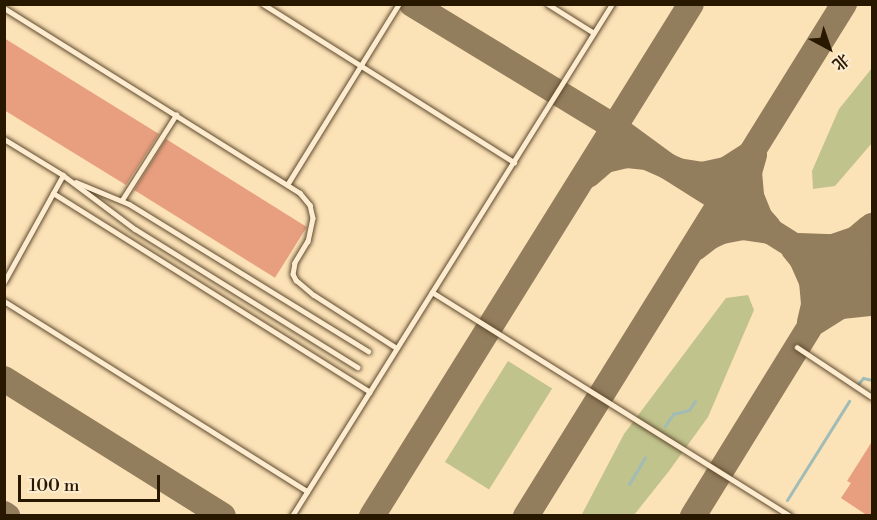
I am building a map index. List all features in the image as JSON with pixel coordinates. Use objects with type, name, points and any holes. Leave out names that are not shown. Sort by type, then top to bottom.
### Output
[{"type":"lane","points":[[263,4],[514,162]]},
{"type":"lane","points":[[287,184],[399,4]]},
{"type":"lane","points":[[548,4],[594,33]]},
{"type":"lane","points":[[292,516],[612,4]]},
{"type":"lane","points":[[4,8],[287,184],[306,199],[313,218],[308,241],[294,267],[296,280],[314,295],[397,348]]},
{"type":"lane","points":[[122,200],[176,115]]},
{"type":"lane","points":[[4,139],[63,175],[135,229],[358,367]]},
{"type":"lane","points":[[63,175],[122,200],[368,351]]},
{"type":"lane","points":[[4,282],[63,175]]},
{"type":"lane","points":[[53,193],[370,392]]},
{"type":"lane","points":[[432,292],[790,516]]},
{"type":"lane","points":[[4,301],[307,491]]},
{"type":"lane","points":[[797,347],[873,397]]},
{"type":"green space","points":[[872,68],[872,143],[835,186],[813,189],[812,171],[839,109]]},
{"type":"green space","points":[[748,295],[754,310],[708,417],[669,471],[634,515],[581,516],[624,434],[726,298]]},
{"type":"green space","points":[[508,361],[552,389],[489,489],[445,462]]},
{"type":"building","points":[[4,38],[159,134],[126,185],[4,110]]},
{"type":"building","points":[[166,139],[307,227],[275,278],[134,190]]},
{"type":"building","points":[[873,440],[873,516],[868,516],[841,498],[851,483],[847,481]]},
{"type":"waterway","points":[[858,384],[863,378],[872,380]]},
{"type":"waterway","points":[[665,426],[673,414],[689,410],[695,401]]},
{"type":"waterway","points":[[787,500],[849,401]]},
{"type":"waterway","points":[[629,484],[645,457]]},
{"type":"taxiway","points":[[412,4],[614,127],[667,166],[872,295]]},
{"type":"taxiway","points":[[372,516],[691,4]]},
{"type":"taxiway","points":[[526,516],[844,4]]},
{"type":"taxiway","points":[[588,175],[605,160],[627,155],[647,157],[678,171],[702,175],[726,170],[749,155]]},
{"type":"taxiway","points":[[754,155],[749,172],[751,196],[760,218],[768,227]]},
{"type":"taxiway","points":[[693,516],[872,226]]},
{"type":"taxiway","points":[[695,248],[709,237],[722,231],[742,227],[769,231]]},
{"type":"taxiway","points":[[798,246],[833,247],[856,239],[869,228]]},
{"type":"taxiway","points":[[871,231],[868,258],[872,278]]},
{"type":"taxiway","points":[[794,249],[802,259],[812,281],[814,305],[810,323]]},
{"type":"taxiway","points":[[815,322],[841,306],[872,303]]},
{"type":"taxiway","points":[[4,379],[223,516]]}]
